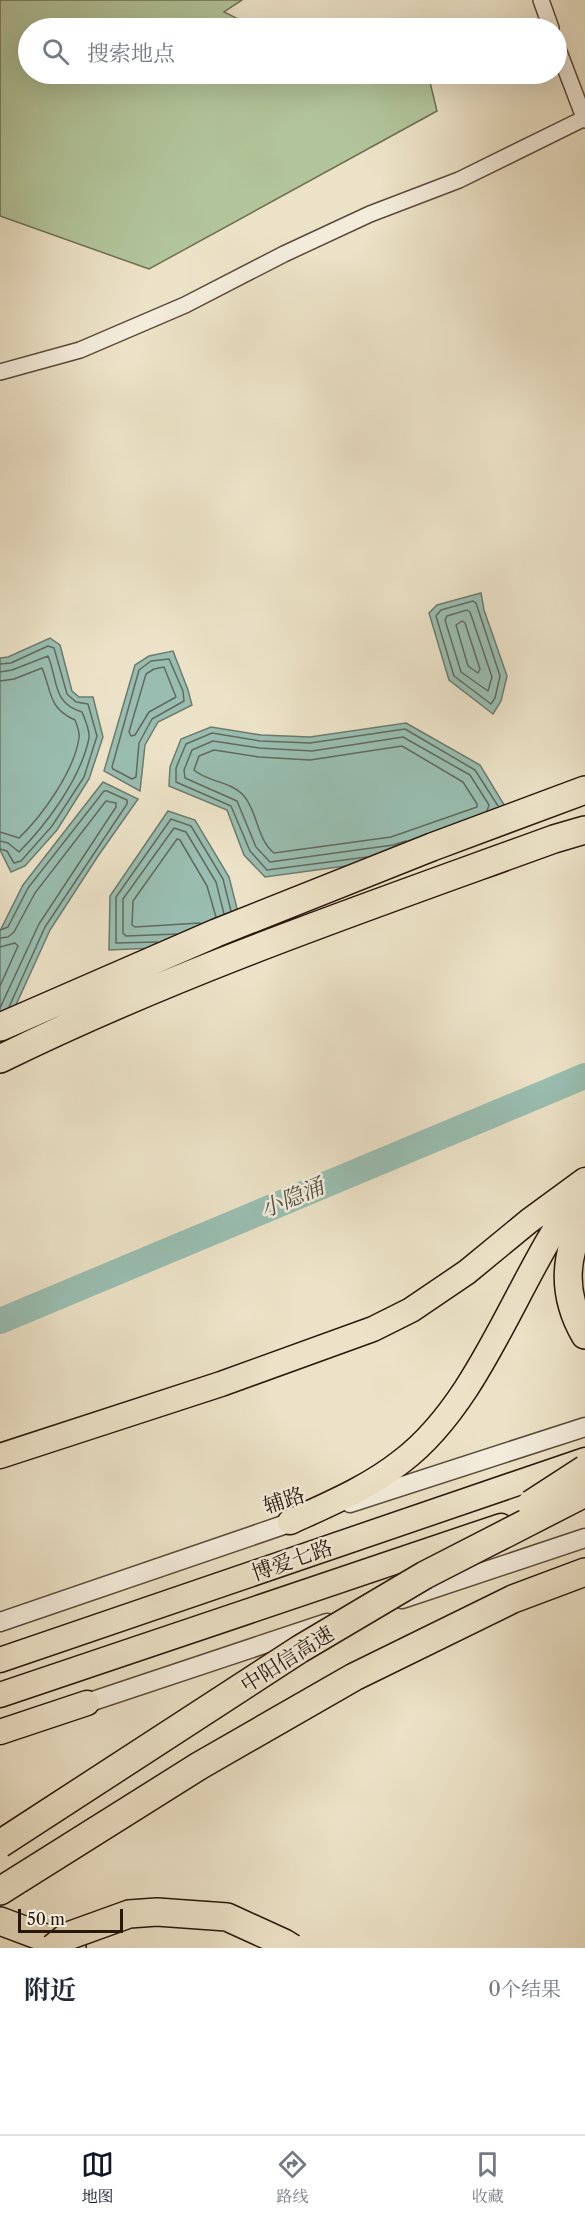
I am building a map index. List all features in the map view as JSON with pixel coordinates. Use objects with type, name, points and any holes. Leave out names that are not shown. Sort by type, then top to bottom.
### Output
[{"type":"highway","points":[[0,1028],[96,983],[216,933],[432,847],[585,790]]},
{"type":"highway","points":[[0,1059],[69,1026],[227,960],[554,839],[585,830]]},
{"type":"highway","points":[[0,1456],[221,1384],[373,1329],[411,1310],[467,1272],[529,1221],[585,1180]]},
{"type":"highway","points":[[290,1522],[369,1484],[404,1460],[434,1429],[471,1378],[547,1240],[585,1185]]},
{"type":"highway","points":[[585,1218],[571,1250],[568,1292],[574,1314],[585,1335]]},
{"type":"highway","name":"博爱七路","points":[[0,1660],[585,1460]]},
{"type":"highway","points":[[424,1575],[585,1469]]},
{"type":"highway","name":"博爱七路","points":[[0,1695],[585,1495]]},
{"type":"highway","name":"中阳信高速","points":[[0,1844],[300,1649],[424,1575],[585,1495]]},
{"type":"highway","points":[[0,1891],[200,1766],[354,1677],[513,1599],[585,1572]]},
{"type":"highway","points":[[0,1710],[87,1702]]},
{"type":"highway","points":[[0,1732],[87,1702]]},
{"type":"highway","points":[[53,1948],[68,1936],[129,1914],[157,1912],[227,1917],[284,1942],[292,1948]]},
{"type":"highway","points":[[0,1921],[72,1948]]},
{"type":"highway","points":[[0,1937],[18,1948]]},
{"type":"street","points":[[541,0],[547,18]]},
{"type":"street","points":[[0,372],[80,350],[185,304],[370,214],[459,180],[585,119],[567,72]]},
{"type":"street","name":"辅路","points":[[0,1622],[290,1522],[585,1427]]},
{"type":"street","points":[[87,1702],[585,1538]]},
{"type":"green space","points":[[0,0],[242,0],[224,12],[236,18],[18,18],[18,84],[430,84],[437,111],[149,269],[0,216]]},
{"type":"water","points":[[481,593],[484,610],[507,676],[501,701],[493,714],[449,680],[429,613],[437,605]]},
{"type":"water","points":[[50,638],[60,645],[72,691],[79,697],[93,697],[103,737],[89,779],[57,830],[25,866],[11,872],[0,850],[0,658],[8,657]]},
{"type":"water","points":[[173,651],[192,705],[158,722],[145,745],[140,791],[104,771],[135,665],[149,656]]},
{"type":"water","points":[[406,723],[480,765],[506,808],[397,859],[265,877],[244,855],[227,810],[169,786],[170,767],[181,739],[211,727],[261,735],[310,737]]},
{"type":"water","points":[[103,782],[138,799],[50,930],[0,1040],[0,931],[23,885]]},
{"type":"water","points":[[168,811],[195,820],[229,877],[246,944],[109,950],[110,896]]},
{"type":"waterway","name":"小隐涌","points":[[0,1321],[585,1076]]}]
